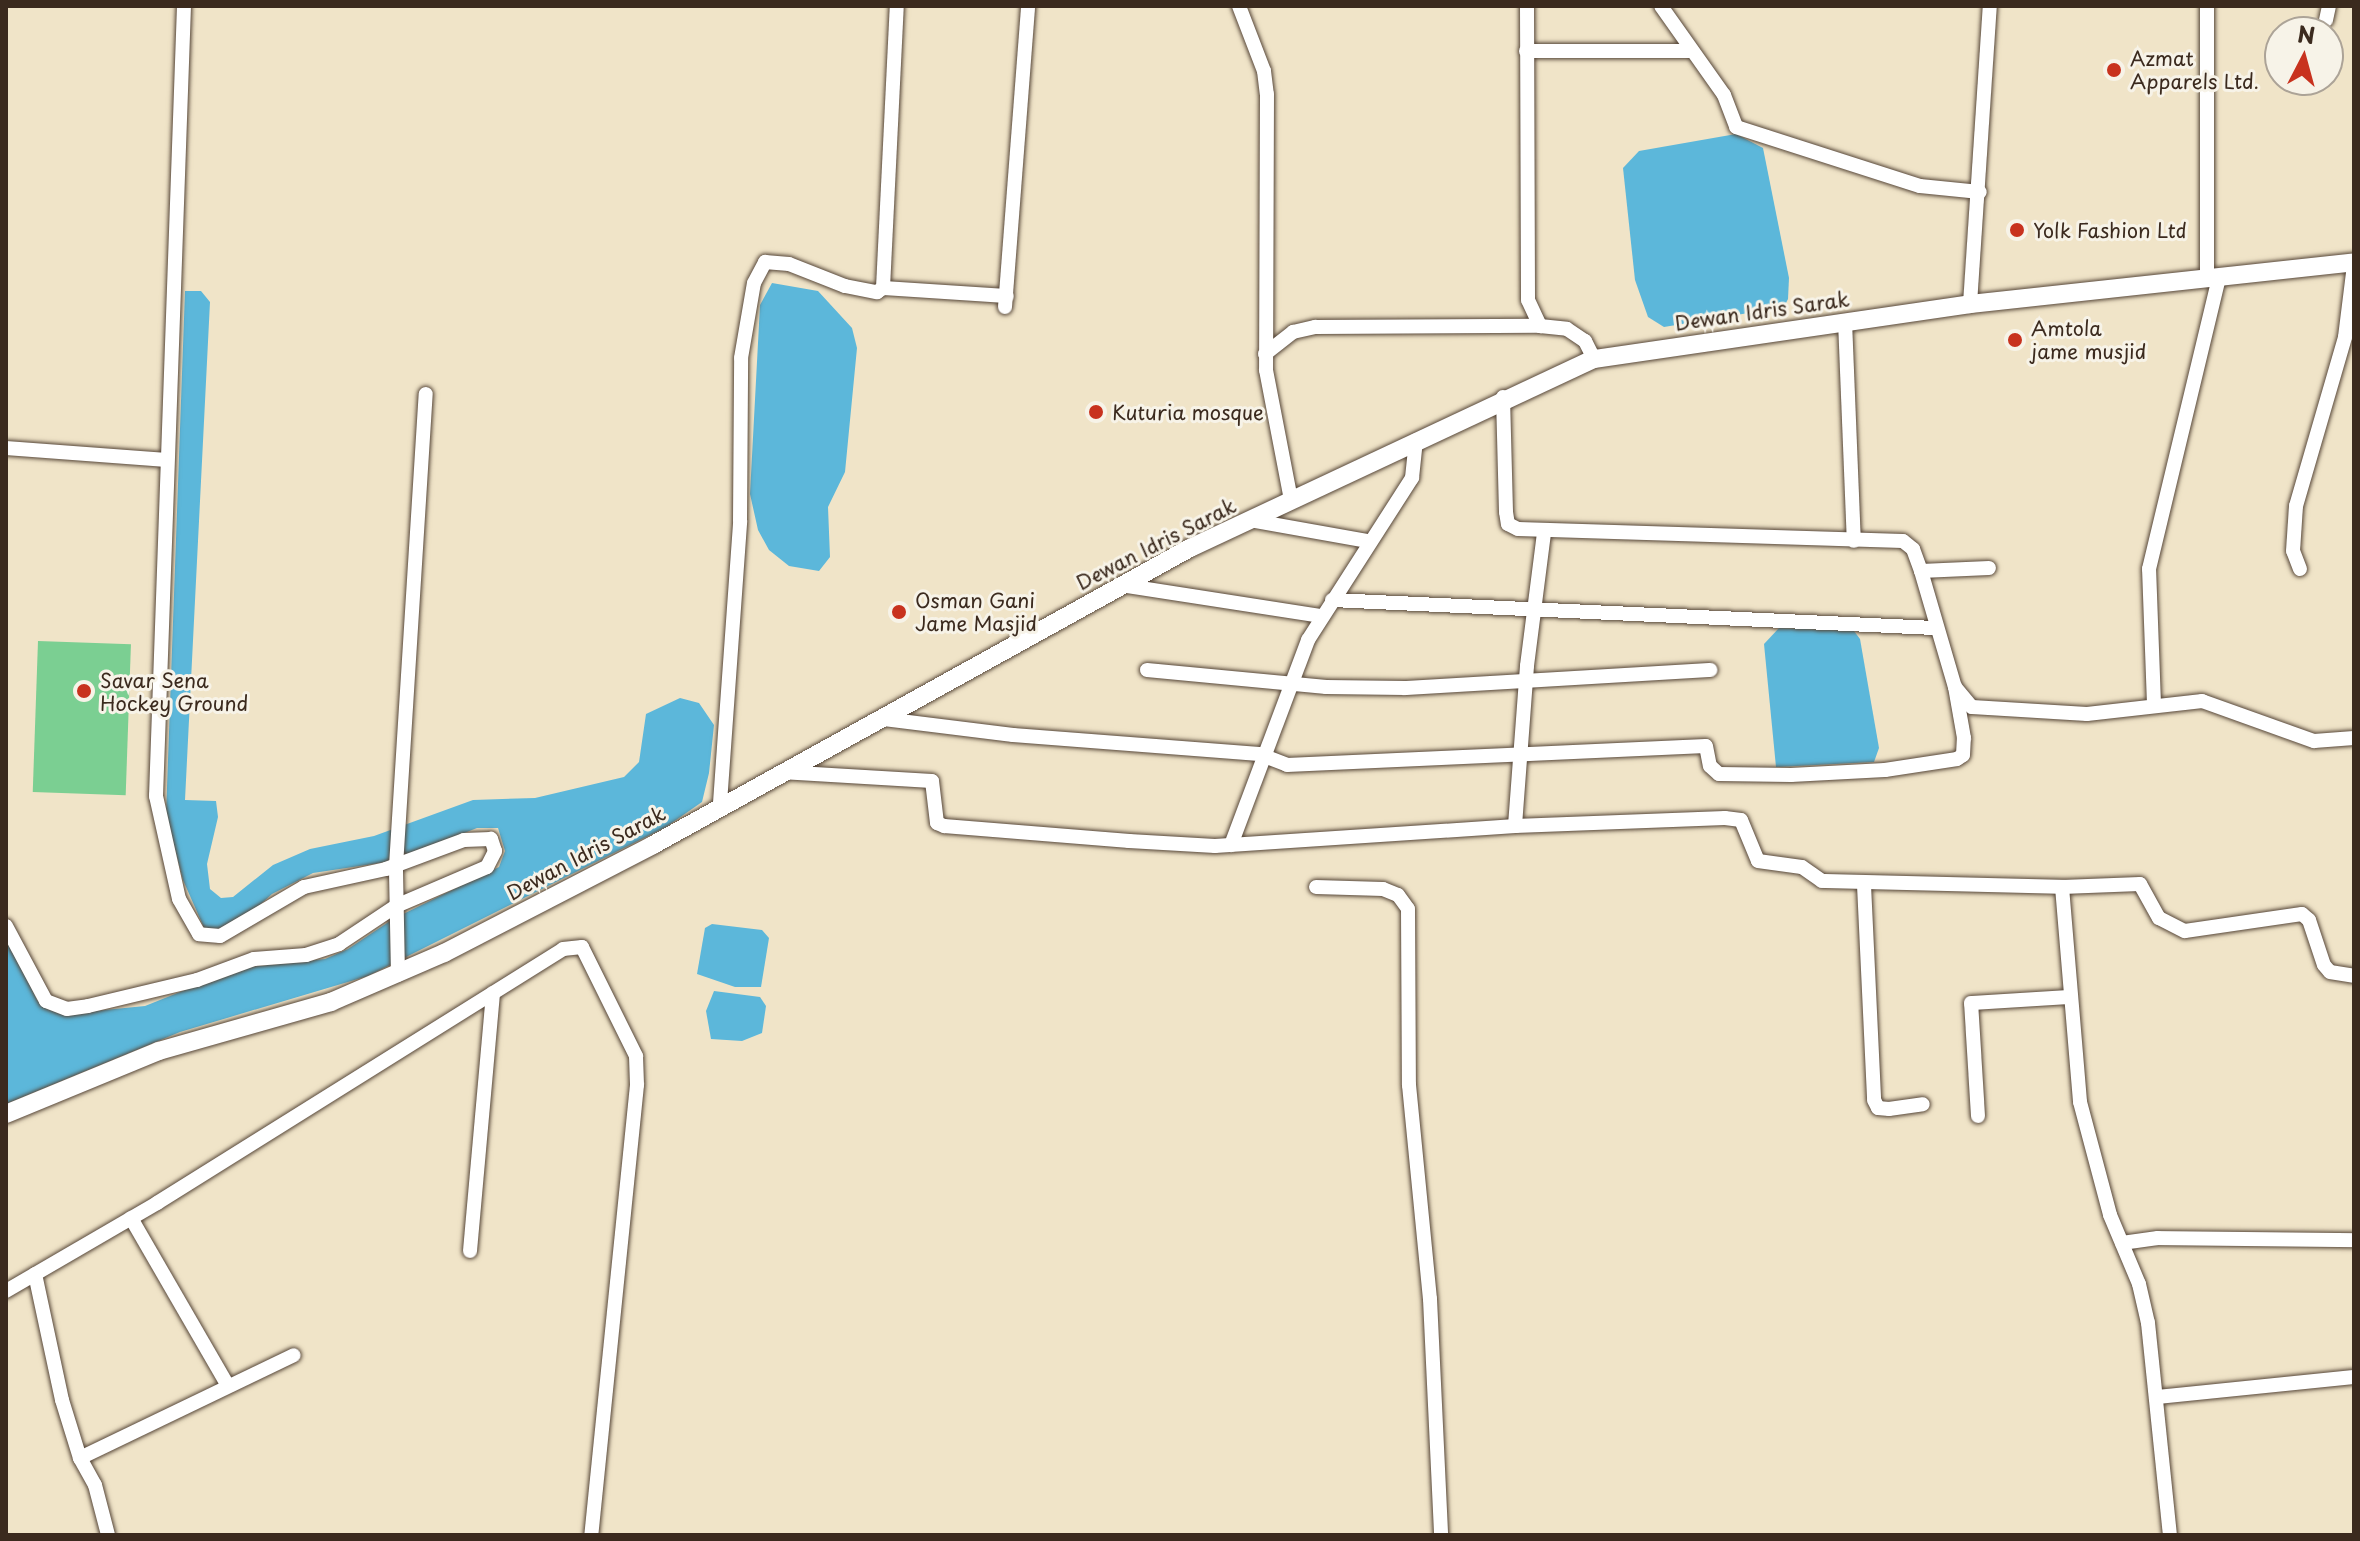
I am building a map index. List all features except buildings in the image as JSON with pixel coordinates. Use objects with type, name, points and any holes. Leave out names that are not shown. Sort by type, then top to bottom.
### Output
[{"type":"main road","name":"Dewan Idris Sarak","points":[[6,1114],[159,1051],[274,1020],[398,975],[653,845],[720,803],[884,719],[1121,585],[1503,397],[1594,359],[1970,304],[2354,264]]},
{"type":"street","points":[[6,926],[46,1001],[67,1009],[139,996],[254,959],[306,955],[339,944],[396,906],[487,867],[496,843],[464,840],[396,866],[304,887],[220,936],[199,934],[189,924],[156,796],[184,6]]},
{"type":"street","points":[[883,288],[897,6]]},
{"type":"street","points":[[720,803],[740,521],[741,358],[758,272],[765,262],[789,264],[845,286],[877,292],[883,288],[1006,302],[1028,6]]},
{"type":"street","points":[[1239,6],[1264,71],[1267,94],[1265,354],[1291,500]]},
{"type":"street","points":[[1527,6],[1528,300],[1540,326]]},
{"type":"street","points":[[1661,6],[1671,13],[1692,51],[1724,95],[1736,127],[1920,186],[1980,192]]},
{"type":"street","points":[[1970,304],[1980,192],[1990,6]]},
{"type":"street","points":[[2154,704],[2149,569],[2213,278],[2207,6]]},
{"type":"street","points":[[1526,51],[1692,51]]},
{"type":"street","points":[[2300,569],[2293,551],[2296,506],[2345,337],[2354,264]]},
{"type":"street","points":[[1845,321],[1854,541]]},
{"type":"street","points":[[1265,354],[1293,332],[1315,327],[1540,326],[1567,329],[1585,341],[1594,359]]},
{"type":"street","points":[[398,975],[396,866],[426,394]]},
{"type":"street","points":[[884,719],[1268,755],[1287,765],[1691,745],[1706,746],[1712,771],[1733,776],[1885,770],[1963,755],[1967,710],[1955,687],[1934,628],[1913,549],[1903,541],[1544,533],[1508,524],[1503,397]]},
{"type":"street","points":[[1231,845],[1268,755],[1291,684],[1322,616],[1368,541],[1412,478],[1416,440]]},
{"type":"street","points":[[6,448],[167,460]]},
{"type":"street","points":[[1250,520],[1368,541]]},
{"type":"street","points":[[1515,826],[1525,680],[1544,533]]},
{"type":"street","points":[[1921,571],[1989,568]]},
{"type":"street","points":[[1121,585],[1322,616]]},
{"type":"street","points":[[1332,600],[1934,628]]},
{"type":"street","points":[[1147,670],[1291,684],[1405,688],[1710,670]]},
{"type":"street","points":[[1967,710],[2087,714],[2154,704],[2202,701],[2314,741],[2354,738]]},
{"type":"street","points":[[780,772],[932,781],[937,823],[944,826],[1231,845],[1515,826],[1741,820],[1758,861],[1802,867],[1822,881],[1864,885],[2062,887],[2140,884],[2159,918],[2185,931],[2302,914],[2309,920],[2324,965],[2330,972],[2354,976]]},
{"type":"street","points":[[1864,885],[1874,1100],[1878,1108],[1889,1109],[1923,1104]]},
{"type":"street","points":[[1316,887],[1383,889],[1398,895],[1408,909],[1409,1085],[1430,1299],[1441,1535]]},
{"type":"street","points":[[2062,887],[2080,1102],[2122,1243],[2139,1284],[2157,1397],[2159,1462],[2170,1535]]},
{"type":"street","points":[[6,1291],[131,1218],[563,949],[582,947],[636,1056],[591,1535]]},
{"type":"street","points":[[470,1251],[493,993]]},
{"type":"street","points":[[1978,1116],[1971,1003],[2070,997]]},
{"type":"street","points":[[131,1218],[227,1384]]},
{"type":"street","points":[[2122,1243],[2158,1238],[2354,1240]]},
{"type":"street","points":[[35,1274],[80,1458],[95,1485],[108,1535]]},
{"type":"street","points":[[80,1458],[227,1384],[294,1355]]},
{"type":"street","points":[[2157,1397],[2354,1377]]},
{"type":"green space","points":[[38,641],[131,644],[126,795],[33,792]]},
{"type":"water","points":[[1736,134],[1763,148],[1789,278],[1788,299],[1784,307],[1664,327],[1648,317],[1635,280],[1623,168],[1639,151]]},
{"type":"water","points":[[772,283],[818,291],[852,328],[857,348],[845,472],[828,507],[830,557],[819,571],[789,566],[769,550],[758,530],[750,494],[760,305]]},
{"type":"water","points":[[185,291],[201,291],[210,302],[185,800],[216,801],[218,817],[207,864],[210,889],[221,898],[233,897],[273,865],[310,849],[374,836],[473,800],[535,798],[624,777],[639,762],[646,714],[680,698],[699,703],[714,725],[709,773],[702,802],[666,827],[368,976],[180,1032],[6,1104],[6,935],[37,1000],[47,1009],[74,1013],[145,1006],[240,968],[325,959],[348,949],[393,919],[499,867],[505,851],[498,828],[477,828],[393,861],[313,873],[272,894],[242,921],[222,930],[205,930],[183,880],[166,815]]},
{"type":"water","points":[[1779,628],[1854,631],[1860,639],[1879,748],[1874,762],[1776,767],[1764,644]]},
{"type":"water","points":[[712,924],[762,930],[769,938],[761,987],[735,987],[697,974],[705,928]]},
{"type":"water","points":[[714,991],[760,997],[766,1006],[762,1033],[742,1041],[711,1039],[706,1011]]},
{"type":"place","name":"Azmat Apparels Ltd.","points":[[2114,70]]},
{"type":"place","name":"Yolk Fashion Ltd","points":[[2017,230]]},
{"type":"place","name":"Amtola jame musjid","points":[[2015,340]]},
{"type":"place","name":"Kuturia mosque","points":[[1096,412]]},
{"type":"place","name":"Osman Gani Jame Masjid","points":[[899,612]]},
{"type":"place","name":"Savar Sena Hockey Ground","points":[[84,691]]}]
